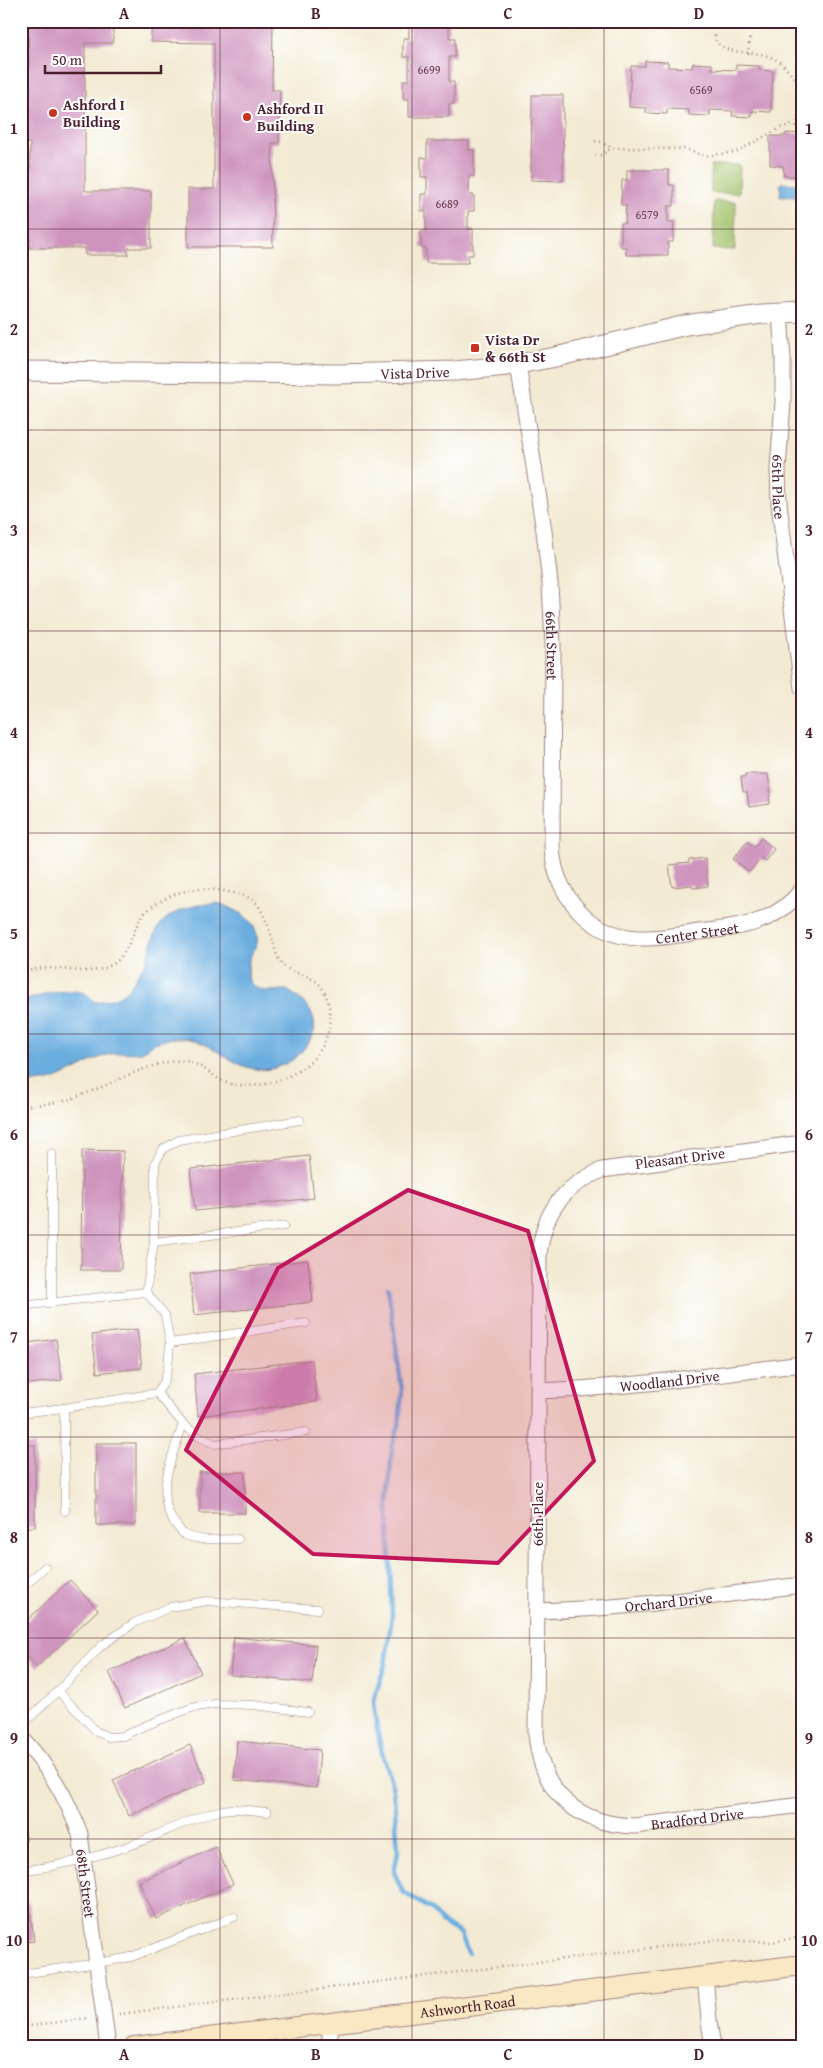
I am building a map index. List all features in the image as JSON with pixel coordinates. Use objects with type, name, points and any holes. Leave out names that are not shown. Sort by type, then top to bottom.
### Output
[{"type":"main road","name":"Ashworth Road","points":[[134,2047],[802,1964]]},
{"type":"street","name":"Vista Drive","points":[[21,371],[356,374],[455,371],[518,364],[556,357],[686,325],[731,318],[802,312]]},
{"type":"street","name":"65th Place","points":[[780,313],[783,402],[778,468],[779,504],[802,688]]},
{"type":"street","name":"66th Street","points":[[518,364],[550,583],[553,644],[552,854],[556,873],[563,890],[574,906],[587,918]]},
{"type":"street","name":"Center Street","points":[[587,918],[599,927],[617,934],[636,938],[655,938],[758,923],[791,903],[802,890]]},
{"type":"street","name":"Pleasant Drive","points":[[566,1192],[586,1177],[602,1170],[620,1166],[802,1143]]},
{"type":"street","name":"66th Place","points":[[566,1192],[556,1204],[547,1220],[541,1239],[536,1734],[543,1770],[553,1787],[566,1802],[593,1819]]},
{"type":"street","name":"Woodland Drive","points":[[538,1391],[630,1385],[802,1364]]},
{"type":"street","name":"Orchard Drive","points":[[537,1612],[628,1606],[802,1585]]},
{"type":"street","name":"68th Street","points":[[21,1737],[43,1762],[66,1799],[80,1834],[85,1860],[108,2047]]},
{"type":"street","name":"Bradford Drive","points":[[593,1819],[616,1825],[634,1826],[802,1805]]},
{"type":"street","points":[[706,1976],[713,2047]]},
{"type":"street","points":[[330,2022],[330,2047]]},
{"type":"lane","points":[[21,1413],[157,1393],[164,1382],[168,1368],[170,1342],[165,1314],[146,1292],[154,1242],[155,1164],[163,1149],[179,1140],[300,1120]]},
{"type":"lane","points":[[52,1153],[52,1303]]},
{"type":"lane","points":[[154,1242],[284,1226]]},
{"type":"lane","points":[[21,1306],[146,1292]]},
{"type":"lane","points":[[170,1342],[306,1323]]},
{"type":"lane","points":[[157,1393],[184,1424],[199,1437],[215,1444],[306,1432]]},
{"type":"lane","points":[[64,1408],[65,1511]]},
{"type":"lane","points":[[184,1424],[166,1482],[166,1508],[174,1523],[184,1534],[205,1539],[238,1539]]},
{"type":"lane","points":[[21,1588],[45,1568]]},
{"type":"lane","points":[[21,1726],[101,1646],[134,1623],[170,1607],[207,1601],[318,1609]]},
{"type":"lane","points":[[58,1691],[96,1732],[109,1737],[123,1736],[191,1708],[215,1704],[254,1705],[308,1712]]},
{"type":"lane","points":[[21,1871],[85,1860],[132,1845],[184,1822],[223,1810],[239,1809],[267,1812]]},
{"type":"lane","points":[[21,1974],[98,1963],[130,1956],[234,1917]]},
{"type":"path","points":[[715,35],[716,42],[723,48],[774,58],[801,85],[797,127]]},
{"type":"path","points":[[748,54],[750,37]]},
{"type":"path","points":[[800,38],[802,51]]},
{"type":"path","points":[[595,141],[612,148],[686,149],[704,156],[736,152],[782,127],[792,125],[802,128]]},
{"type":"path","points":[[595,156],[601,155],[612,148]]},
{"type":"path","points":[[21,974],[28,970],[52,967],[92,972],[104,968],[117,961],[141,918],[155,905],[178,893],[202,888],[228,891],[253,900],[266,920],[280,963],[286,968],[310,976],[318,982],[325,993],[329,1005],[330,1022],[324,1044],[313,1061],[301,1071],[282,1079],[264,1083],[230,1084],[200,1066],[188,1061],[175,1061],[146,1068],[80,1096],[60,1102],[21,1106]]},
{"type":"path","points":[[21,2027],[716,1940],[772,1942],[802,1938]]},
{"type":"highlighted area","points":[[408,1190],[528,1231],[594,1461],[498,1563],[313,1554],[186,1450],[278,1268]]},
{"type":"green space","points":[[711,165],[740,165],[739,193],[711,193]]},
{"type":"green space","points":[[714,201],[736,202],[735,250],[713,249]]},
{"type":"water","points":[[781,183],[802,184],[802,196],[780,196]]},
{"type":"water","points":[[217,903],[239,912],[251,922],[255,929],[257,944],[249,961],[249,982],[262,990],[287,990],[302,1001],[311,1012],[315,1026],[314,1033],[299,1055],[285,1064],[269,1069],[254,1069],[241,1065],[203,1044],[190,1039],[175,1038],[156,1043],[142,1052],[115,1053],[100,1058],[67,1074],[44,1082],[33,1083],[21,1080],[21,1002],[62,991],[86,994],[95,1002],[120,996],[132,983],[144,965],[156,932],[163,922],[176,912],[184,909]]},
{"type":"building","name":"Ashford I Building","points":[[28,21],[113,21],[113,43],[85,43],[85,191],[151,191],[151,248],[128,248],[128,255],[85,255],[85,248],[29,248],[30,143],[22,143],[21,84],[29,83]]},
{"type":"building","name":"Ashford II Building","points":[[151,21],[273,21],[272,90],[280,90],[279,143],[272,143],[273,247],[188,247],[188,189],[214,189],[214,43],[151,42]]},
{"type":"building","points":[[409,21],[449,21],[449,38],[455,38],[455,57],[449,57],[449,82],[454,82],[454,104],[449,104],[449,117],[409,117],[409,99],[403,99],[403,80],[409,80],[409,57],[403,57],[403,38],[409,38]]},
{"type":"building","points":[[645,61],[668,62],[668,67],[692,68],[693,63],[712,64],[712,69],[736,70],[736,65],[759,66],[759,70],[773,71],[771,112],[752,111],[752,117],[732,116],[733,111],[710,110],[710,116],[689,115],[689,110],[667,109],[667,114],[646,113],[646,108],[629,107],[631,66],[645,66]]},
{"type":"building","points":[[532,95],[563,95],[563,181],[531,180]]},
{"type":"building","points":[[786,133],[802,134],[802,176],[784,176],[783,166],[770,165],[770,136],[785,136]]},
{"type":"building","points":[[427,141],[469,141],[469,150],[474,150],[474,176],[469,176],[469,195],[474,195],[474,211],[468,211],[468,229],[473,229],[473,255],[468,255],[468,263],[426,263],[426,248],[421,248],[421,231],[426,231],[426,211],[421,211],[421,194],[427,194],[427,177],[421,177],[421,157],[427,158]]},
{"type":"building","points":[[627,170],[669,170],[669,185],[674,185],[674,206],[668,206],[668,222],[674,222],[673,242],[668,242],[668,255],[626,255],[626,247],[621,247],[621,223],[625,223],[626,205],[621,205],[622,180],[627,180]]},
{"type":"building","points":[[745,774],[768,774],[771,795],[769,796],[770,804],[749,807],[747,792],[743,792],[741,777],[745,777]]},
{"type":"building","points":[[761,838],[774,849],[765,861],[761,858],[749,872],[733,859],[746,843],[748,842],[755,847]]},
{"type":"building","points":[[705,858],[708,886],[693,888],[692,885],[672,887],[669,865],[689,863],[689,860]]},
{"type":"building","points":[[82,1150],[123,1151],[121,1270],[81,1270]]},
{"type":"building","points":[[309,1156],[314,1198],[195,1211],[190,1169]]},
{"type":"building","points":[[308,1260],[313,1302],[194,1315],[190,1274]]},
{"type":"building","points":[[137,1329],[142,1368],[97,1373],[92,1335]]},
{"type":"building","points":[[56,1339],[62,1380],[21,1385],[21,1344]]},
{"type":"building","points":[[312,1360],[317,1402],[198,1416],[194,1374]]},
{"type":"building","points":[[96,1443],[136,1443],[136,1525],[96,1525]]},
{"type":"building","points":[[21,1445],[35,1445],[35,1527],[21,1527]]},
{"type":"building","points":[[200,1472],[245,1472],[245,1513],[200,1513]]},
{"type":"building","points":[[70,1580],[98,1610],[37,1667],[21,1649],[21,1626]]},
{"type":"building","points":[[234,1637],[316,1645],[312,1683],[230,1675]]},
{"type":"building","points":[[185,1638],[201,1673],[125,1708],[109,1672]]},
{"type":"building","points":[[237,1741],[320,1750],[317,1788],[234,1780]]},
{"type":"building","points":[[190,1745],[206,1782],[129,1816],[113,1780]]},
{"type":"building","points":[[21,1810],[26,1840],[21,1841]]},
{"type":"building","points":[[216,1847],[233,1884],[156,1919],[139,1882]]},
{"type":"building","points":[[29,1902],[34,1941],[21,1943],[21,1903]]},
{"type":"waterway","points":[[388,1287],[402,1391],[399,1426],[392,1446],[388,1508],[392,1616],[385,1665],[373,1702],[374,1712],[381,1749],[393,1789],[398,1852],[394,1872],[403,1892],[431,1909],[442,1922],[461,1934],[468,1953]]},
{"type":"place","name":"Ashford I Building","points":[[53,113]]},
{"type":"place","name":"Ashford II Building","points":[[247,117]]},
{"type":"place","name":"Vista Dr & 66th St","points":[[475,348]]}]
